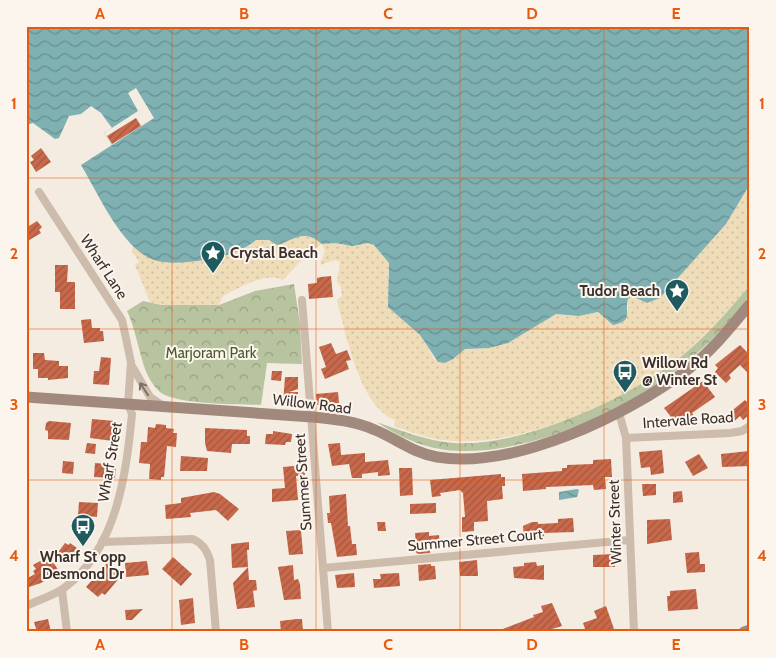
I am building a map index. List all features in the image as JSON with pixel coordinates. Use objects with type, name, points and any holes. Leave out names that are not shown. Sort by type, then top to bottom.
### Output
[{"type":"main road","name":"Willow Road","points":[[26,397],[346,421],[375,430],[415,452],[456,458],[516,452],[599,422],[652,394],[688,369],[711,348],[750,304]]},
{"type":"main road","points":[[744,632],[750,630]]},
{"type":"street","name":"Wharf Lane","points":[[39,192],[122,320],[130,362],[128,404]]},
{"type":"street","name":"Summer Street","points":[[302,300],[328,632]]},
{"type":"street","name":"Wharf Lane","points":[[130,362],[150,398],[166,406]]},
{"type":"street","name":"Wharf Street","points":[[26,606],[62,590],[83,570],[102,542],[122,490],[132,414],[128,404]]},
{"type":"street","name":"Winter Street","points":[[619,413],[626,438],[634,632]]},
{"type":"street","name":"Intervale Road","points":[[626,438],[730,433],[742,431],[750,426]]},
{"type":"street","points":[[102,542],[193,538],[201,543],[206,549],[210,560],[216,632]]},
{"type":"street","name":"Summer Street Court","points":[[323,568],[629,540]]},
{"type":"street","points":[[62,590],[67,632]]},
{"type":"green space","name":"Marjoram Park","points":[[294,284],[300,324],[302,364],[267,363],[261,405],[193,402],[168,396],[160,392],[152,383],[144,366],[127,311],[143,301],[162,305],[219,305],[255,291]]},
{"type":"green space","points":[[750,285],[746,301],[728,322],[704,347],[675,371],[607,413],[570,429],[533,441],[496,449],[461,451],[439,449],[417,443],[396,434],[377,422],[415,435],[454,443],[510,438],[571,418],[630,390],[678,359],[707,333]]},
{"type":"sand","name":"Tudor Beach","points":[[750,184],[750,285],[700,340],[659,372],[633,389],[604,404],[542,428],[481,441],[438,439],[394,426],[395,420],[383,412],[372,400],[356,368],[337,300],[342,296],[341,287],[337,282],[340,262],[335,260],[320,265],[325,251],[322,244],[368,243],[374,245],[389,263],[388,278],[405,321],[420,335],[435,360],[453,359],[465,349],[489,348],[508,343],[556,314],[579,316],[598,312],[609,322],[628,310],[628,299],[632,296],[647,303],[660,298],[726,224]]},
{"type":"sand","name":"Crystal Beach","points":[[302,236],[317,240],[322,244],[308,253],[283,280],[276,278],[261,279],[245,285],[223,296],[219,305],[162,305],[150,302],[135,265],[139,262],[132,251],[133,245],[146,256],[212,259],[249,247],[256,240],[263,239],[282,243]]},
{"type":"water","points":[[26,26],[750,26],[750,184],[726,224],[660,298],[647,303],[632,296],[628,299],[627,316],[624,321],[613,325],[598,312],[579,316],[556,314],[508,343],[489,348],[465,349],[445,363],[438,362],[420,335],[388,307],[389,263],[374,245],[368,243],[352,246],[335,243],[322,244],[315,239],[304,236],[277,245],[269,240],[256,240],[245,248],[232,253],[192,262],[160,262],[142,254],[131,244],[112,219],[81,165],[112,145],[104,133],[112,128],[101,113],[91,106],[81,114],[69,116],[59,138],[55,139],[33,123],[26,125]]},
{"type":"water","points":[[579,490],[577,497],[559,500],[559,492]]},
{"type":"pier","points":[[136,88],[154,118],[112,145],[104,133],[138,111],[128,93]]},
{"type":"building","points":[[136,118],[141,126],[112,144],[107,136]]},
{"type":"building","points":[[41,148],[51,162],[36,172],[30,162],[34,160],[31,156]]},
{"type":"building","points":[[37,221],[42,227],[39,230],[41,233],[26,242],[26,228]]},
{"type":"building","points":[[55,265],[68,265],[67,282],[75,282],[75,309],[60,309],[60,292],[55,292]]},
{"type":"building","points":[[331,276],[333,297],[309,299],[308,284],[317,283],[317,278]]},
{"type":"building","points":[[91,319],[92,328],[100,328],[100,331],[103,331],[104,341],[84,343],[81,320]]},
{"type":"building","points":[[331,343],[336,354],[347,350],[351,360],[346,361],[349,369],[325,379],[321,369],[326,367],[319,347]]},
{"type":"building","points":[[740,345],[750,355],[750,375],[740,365],[729,375],[731,378],[726,383],[715,372],[718,368],[715,365]]},
{"type":"building","points":[[33,353],[44,353],[45,360],[59,361],[59,366],[68,366],[68,378],[48,380],[48,378],[38,378],[38,369],[33,369]]},
{"type":"building","points":[[101,357],[111,358],[109,385],[93,384],[94,371],[99,371]]},
{"type":"building","points":[[272,371],[282,371],[281,381],[271,380]]},
{"type":"building","points":[[285,377],[298,377],[298,389],[289,392],[298,392],[297,403],[283,403]]},
{"type":"building","points":[[703,381],[715,397],[692,413],[695,417],[682,425],[675,422],[664,408]]},
{"type":"building","points":[[338,392],[339,403],[317,405],[316,394]]},
{"type":"building","points":[[745,400],[750,405],[750,414],[743,420],[740,416],[731,424],[724,417]]},
{"type":"building","points":[[92,419],[115,421],[113,441],[90,438]]},
{"type":"building","points":[[49,421],[71,423],[69,440],[48,439],[48,431],[45,430],[46,423]]},
{"type":"building","points":[[156,424],[166,425],[166,428],[174,429],[173,433],[177,433],[176,447],[167,446],[164,477],[161,477],[161,480],[149,479],[150,464],[139,463],[141,442],[147,442],[148,427],[155,428]]},
{"type":"building","points":[[205,428],[247,430],[247,436],[250,436],[250,444],[232,444],[231,453],[207,451]]},
{"type":"building","points":[[273,431],[292,434],[291,442],[286,442],[285,445],[265,444],[266,434],[273,434]]},
{"type":"building","points":[[87,443],[96,444],[95,454],[85,453]]},
{"type":"building","points":[[340,443],[341,455],[365,453],[365,462],[388,460],[390,475],[378,476],[378,472],[362,474],[362,478],[352,478],[349,464],[332,466],[328,444]]},
{"type":"building","points":[[662,450],[664,473],[651,475],[650,467],[641,468],[639,452]]},
{"type":"building","points":[[749,451],[750,466],[722,467],[721,454]]},
{"type":"building","points":[[699,454],[708,468],[693,476],[685,462]]},
{"type":"building","points":[[181,456],[208,458],[207,471],[180,471]]},
{"type":"building","points":[[611,459],[612,477],[605,477],[606,489],[594,490],[593,485],[546,487],[546,489],[523,491],[522,474],[562,471],[562,468],[567,468],[567,465],[593,464],[593,460]]},
{"type":"building","points":[[63,461],[74,462],[73,474],[62,473]]},
{"type":"building","points":[[95,463],[116,465],[115,478],[94,477]]},
{"type":"building","points":[[304,465],[305,475],[296,476],[298,500],[272,502],[272,489],[285,488],[283,467]]},
{"type":"building","points":[[399,468],[412,468],[413,495],[400,496]]},
{"type":"building","points":[[501,474],[501,477],[505,477],[505,486],[502,486],[503,499],[487,501],[488,521],[474,522],[474,531],[462,532],[462,517],[465,517],[463,493],[460,490],[440,493],[441,496],[432,497],[430,480]]},
{"type":"building","points":[[642,484],[656,484],[656,495],[643,496]]},
{"type":"building","points":[[682,491],[683,502],[673,503],[673,492]]},
{"type":"building","points":[[214,492],[220,494],[239,509],[228,521],[216,510],[190,513],[191,517],[166,519],[165,505],[181,503],[181,498]]},
{"type":"building","points":[[346,494],[348,526],[350,526],[352,544],[356,544],[357,555],[337,557],[331,523],[328,523],[327,513],[330,513],[329,496]]},
{"type":"building","points":[[79,502],[98,503],[97,517],[78,515]]},
{"type":"building","points":[[436,503],[436,513],[410,514],[410,504]]},
{"type":"building","points":[[573,518],[574,532],[544,533],[544,536],[540,538],[524,537],[523,526],[532,522],[538,522],[538,524],[558,523],[558,519]]},
{"type":"building","points":[[670,519],[672,540],[647,544],[647,520]]},
{"type":"building","points":[[377,522],[385,522],[386,531],[378,531]]},
{"type":"building","points":[[301,530],[303,554],[289,555],[286,531]]},
{"type":"building","points":[[429,532],[429,536],[439,535],[440,547],[430,548],[430,553],[418,554],[412,549],[416,545],[415,533]]},
{"type":"building","points":[[249,542],[249,550],[247,550],[248,567],[232,568],[231,544]]},
{"type":"building","points":[[65,543],[69,545],[70,543],[77,548],[68,563],[56,555]]},
{"type":"building","points":[[699,552],[700,564],[705,564],[705,572],[687,573],[685,553]]},
{"type":"building","points":[[615,554],[615,567],[593,567],[593,555]]},
{"type":"building","points":[[173,557],[192,574],[181,586],[162,569]]},
{"type":"building","points":[[51,559],[59,571],[41,583],[26,588],[26,579],[35,574],[33,571],[36,569],[33,565],[42,560],[44,563]]},
{"type":"building","points":[[477,560],[478,576],[460,576],[459,562]]},
{"type":"building","points":[[147,561],[149,575],[126,577],[125,563]]},
{"type":"building","points":[[536,562],[537,566],[544,565],[544,580],[514,578],[513,567],[524,566],[524,563]]},
{"type":"building","points":[[107,563],[121,576],[105,595],[102,593],[98,597],[86,587]]},
{"type":"building","points":[[431,564],[431,566],[435,566],[436,579],[419,581],[418,565]]},
{"type":"building","points":[[293,565],[294,580],[298,579],[300,584],[301,599],[284,600],[278,567]]},
{"type":"building","points":[[248,567],[249,580],[256,580],[257,590],[253,591],[255,607],[237,609],[233,583]]},
{"type":"building","points":[[354,573],[355,587],[337,588],[335,575]]},
{"type":"building","points":[[399,573],[400,586],[374,588],[373,579],[381,579],[380,574]]},
{"type":"building","points":[[696,589],[698,609],[668,611],[667,596],[670,596],[670,591]]},
{"type":"building","points":[[193,598],[195,623],[181,625],[179,600]]},
{"type":"building","points":[[552,603],[562,626],[552,629],[553,632],[495,632],[534,617],[533,615],[543,612],[541,606]]},
{"type":"building","points":[[606,606],[614,629],[606,632],[586,632],[583,623],[597,618],[594,611]]},
{"type":"building","points":[[143,609],[132,620],[126,620],[125,610]]},
{"type":"building","points":[[48,619],[51,632],[37,632],[34,622]]},
{"type":"building","points":[[302,619],[303,632],[281,632],[280,621]]},
{"type":"place","name":"Crystal Beach","points":[[213,274]]},
{"type":"place","name":"Tudor Beach","points":[[677,312]]},
{"type":"place","name":"Willow Rd @ Winter St","points":[[625,393]]},
{"type":"place","name":"Wharf St opp Desmond Dr","points":[[83,547]]}]
